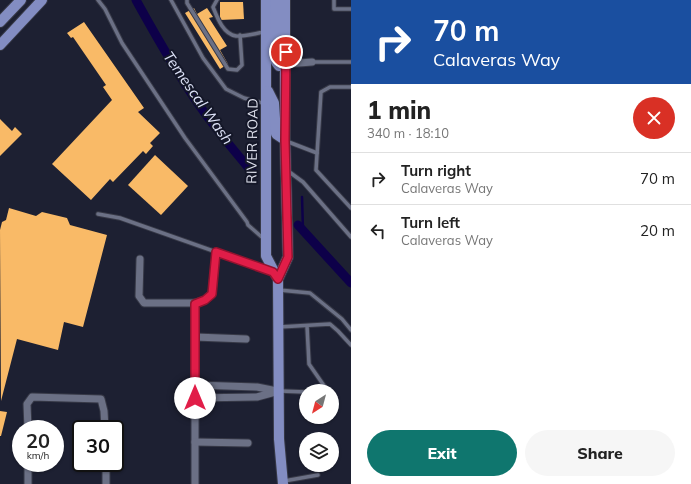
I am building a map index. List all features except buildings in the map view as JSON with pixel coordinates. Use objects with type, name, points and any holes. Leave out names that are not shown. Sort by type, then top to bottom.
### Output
[{"type":"main road","points":[[0,22],[21,0]]},
{"type":"main road","points":[[0,45],[42,0]]},
{"type":"main road","name":"RIVER ROAD","points":[[266,0],[266,256],[275,276],[278,290],[279,439],[283,482]]},
{"type":"main road","points":[[275,0],[276,62],[279,66],[286,64]]},
{"type":"main road","name":"RIVER ROAD","points":[[275,276],[288,257],[285,140],[285,0]]},
{"type":"main road","points":[[267,88],[274,104],[276,134],[285,140]]},
{"type":"street","points":[[286,64],[312,62]]},
{"type":"street","points":[[140,259],[139,296],[144,303],[195,304],[205,300],[212,294],[215,262]]},
{"type":"street","points":[[195,304],[195,484]]},
{"type":"street","points":[[195,337],[246,339]]},
{"type":"street","points":[[195,385],[257,387],[279,391]]},
{"type":"street","points":[[195,398],[257,397],[279,391]]},
{"type":"street","points":[[28,420],[28,404],[32,397],[101,399],[104,420]]},
{"type":"street","points":[[195,442],[248,443]]},
{"type":"street","points":[[28,472],[28,484]]},
{"type":"street","points":[[106,472],[106,484]]},
{"type":"lane","points":[[98,0],[105,9],[122,43],[185,138],[248,225],[266,239]]},
{"type":"lane","points":[[170,0],[203,58],[226,89],[244,98],[267,105]]},
{"type":"lane","points":[[187,0],[187,3],[228,69],[232,71],[237,70],[242,65],[240,35]]},
{"type":"lane","points":[[217,0],[213,7],[220,23],[228,31],[236,36],[266,32]]},
{"type":"lane","points":[[334,0],[334,9],[351,9]]},
{"type":"lane","points":[[312,62],[351,62]]},
{"type":"lane","points":[[351,87],[330,87],[321,92],[316,170],[351,208]]},
{"type":"lane","points":[[285,140],[317,153]]},
{"type":"lane","points":[[286,169],[304,182],[351,237]]},
{"type":"lane","points":[[98,214],[120,218],[216,252],[275,276]]},
{"type":"lane","points":[[215,262],[216,252]]},
{"type":"lane","points":[[278,290],[310,293],[342,319],[351,330]]},
{"type":"lane","points":[[278,327],[330,324],[351,346]]},
{"type":"lane","points":[[307,326],[309,364],[323,384]]},
{"type":"lane","points":[[279,391],[299,392]]},
{"type":"lane","points":[[283,482],[318,475]]},
{"type":"waterway","name":"Temescal Wash","points":[[136,0],[168,57],[195,99],[216,128],[252,172]]},
{"type":"waterway","points":[[302,197],[303,230]]},
{"type":"waterway","name":"Temescal Wash","points":[[298,225],[351,283]]},
{"type":"route","points":[[195,398],[195,304],[205,300],[212,294],[216,252],[273,272],[278,279],[288,257],[285,140],[286,52]]}]
